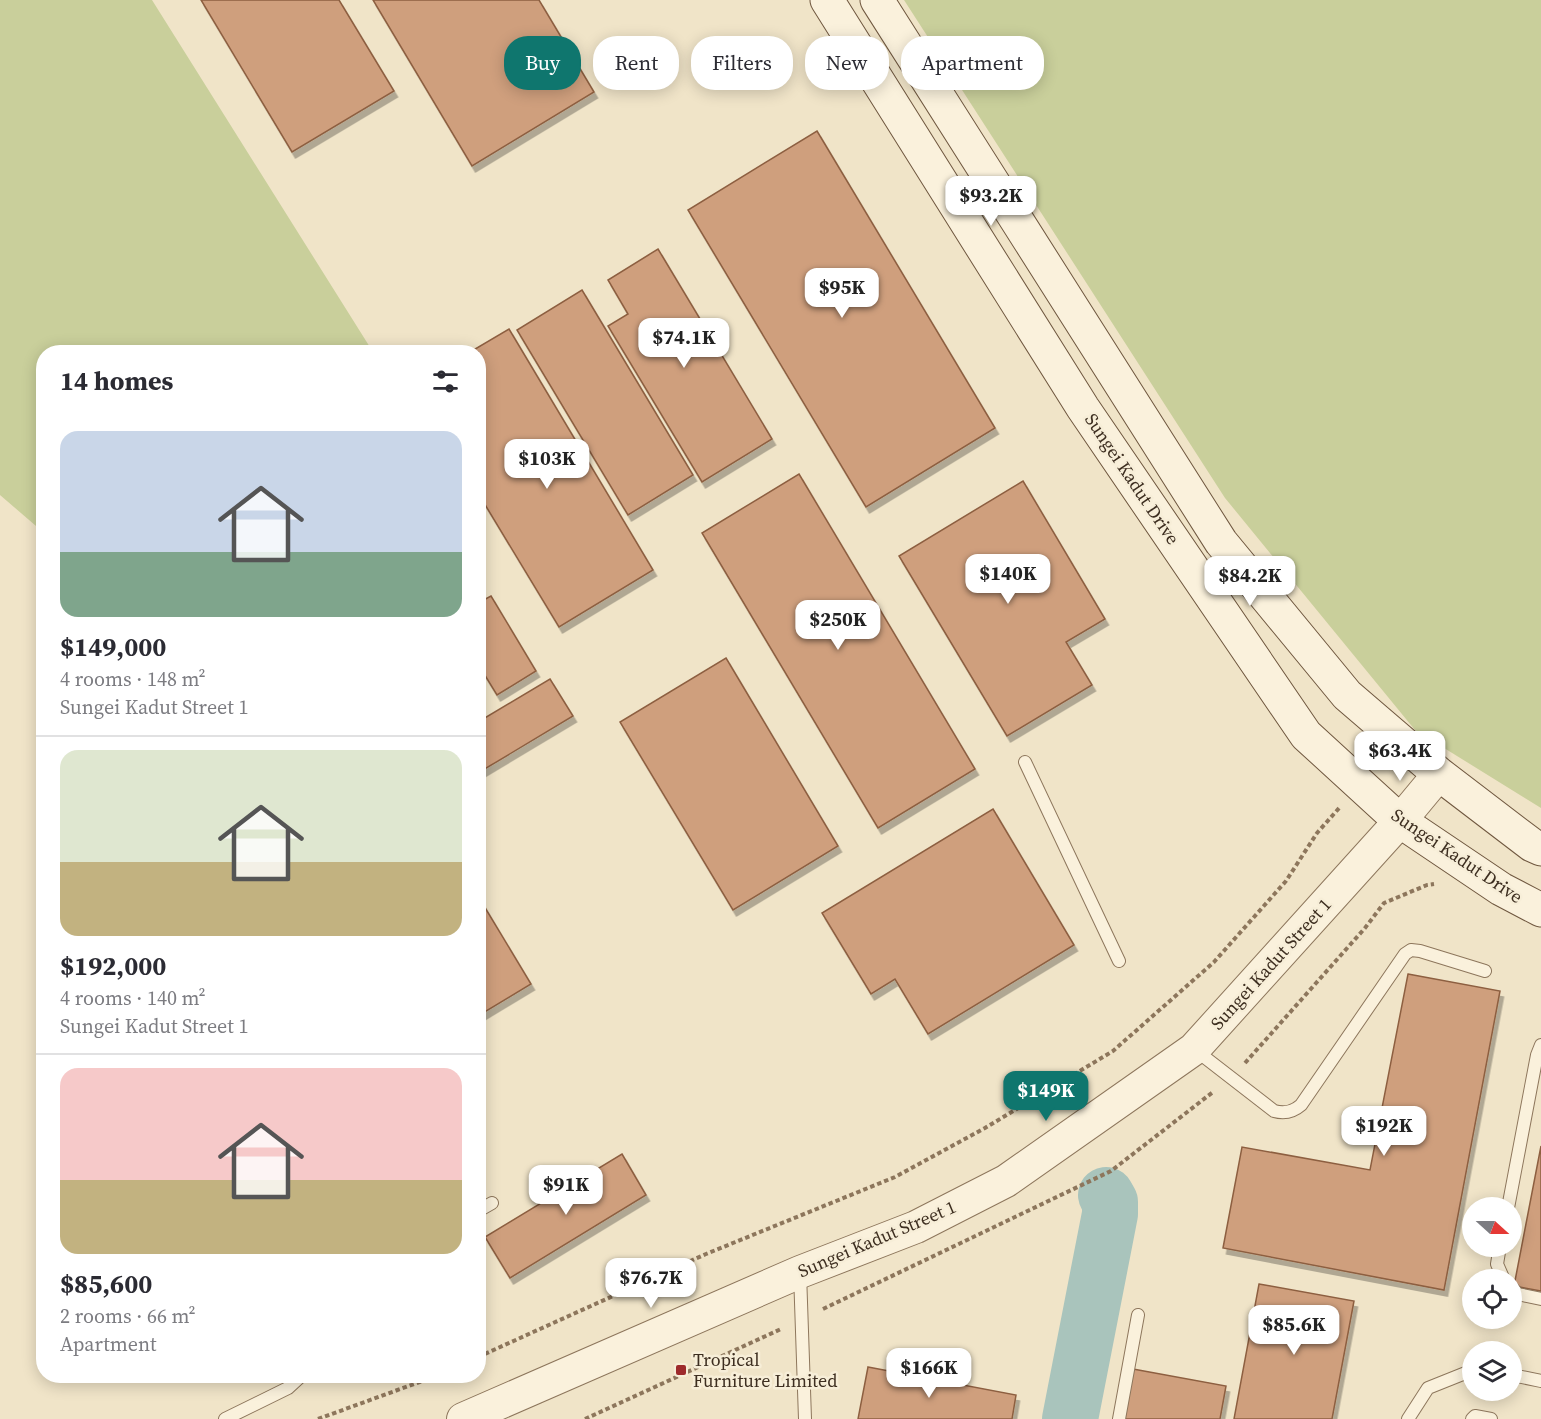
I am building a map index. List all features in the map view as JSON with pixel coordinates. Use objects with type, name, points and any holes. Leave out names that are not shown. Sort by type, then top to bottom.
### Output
[{"type":"main road","name":"Sungei Kadut Drive","points":[[827,0],[1083,408],[1306,735],[1400,821],[1501,889],[1541,910]]},
{"type":"main road","points":[[877,0],[1221,542],[1347,695],[1439,774],[1532,845],[1541,849]]},
{"type":"street","name":"Sungei Kadut Street 1","points":[[463,1419],[800,1272],[916,1227],[1006,1180],[1194,1049],[1400,821],[1439,774]]},
{"type":"lane","points":[[1025,762],[1119,961]]},
{"type":"lane","points":[[1194,1049],[1274,1111],[1288,1112],[1301,1105],[1405,954],[1412,950],[1420,951],[1485,971]]},
{"type":"lane","points":[[1510,1197],[1537,1055],[1541,1045]]},
{"type":"lane","points":[[486,1206],[492,1203]]},
{"type":"lane","points":[[800,1272],[805,1419]]},
{"type":"lane","points":[[1522,1295],[1541,1299]]},
{"type":"lane","points":[[1119,1419],[1138,1316]]},
{"type":"lane","points":[[1408,1419],[1428,1388],[1462,1374]]},
{"type":"lane","points":[[1522,1377],[1541,1381]]},
{"type":"lane","points":[[225,1419],[288,1388],[293,1383]]},
{"type":"lane","points":[[1472,1419],[1475,1416],[1491,1419]]},
{"type":"path","points":[[486,1352],[706,1254],[895,1177],[985,1128],[1113,1051],[1214,962],[1286,881],[1317,833],[1360,784]]},
{"type":"path","points":[[318,1419],[417,1383]]},
{"type":"green space","points":[[0,0],[152,0],[369,345],[36,345],[36,526],[0,495]]},
{"type":"green space","points":[[904,0],[1541,0],[1541,808],[1415,730],[1225,498],[962,90],[1044,90],[1044,36],[927,36]]},
{"type":"building","points":[[201,0],[339,0],[394,91],[292,152]]},
{"type":"building","points":[[373,0],[539,0],[561,36],[504,36],[504,90],[581,90],[581,70],[594,92],[472,166]]},
{"type":"building","points":[[817,131],[995,428],[866,507],[688,210]]},
{"type":"building","points":[[658,249],[772,439],[702,482],[608,326],[628,314],[608,280]]},
{"type":"building","points":[[582,290],[693,475],[628,515],[517,330]]},
{"type":"building","points":[[509,329],[653,570],[559,627],[486,506],[486,345],[482,345]]},
{"type":"building","points":[[799,474],[975,769],[878,828],[702,533]]},
{"type":"building","points":[[1023,481],[1105,619],[1066,642],[1092,685],[1007,736],[899,556]]},
{"type":"building","points":[[491,596],[536,671],[497,695],[486,677],[486,599]]},
{"type":"building","points":[[726,658],[838,846],[733,910],[620,722]]},
{"type":"building","points":[[550,679],[573,716],[486,768],[486,717]]},
{"type":"building","points":[[993,809],[1074,945],[928,1034],[895,979],[871,994],[822,913]]},
{"type":"building","points":[[486,909],[531,984],[486,1011]]},
{"type":"building","points":[[1408,974],[1500,991],[1444,1290],[1223,1248],[1242,1147],[1370,1170]]},
{"type":"building","points":[[1541,1146],[1541,1291],[1522,1287],[1522,1269],[1517,1269],[1520,1257],[1522,1257],[1522,1245]]},
{"type":"building","points":[[622,1154],[646,1195],[510,1278],[486,1236]]},
{"type":"building","points":[[1259,1284],[1354,1301],[1332,1419],[1234,1419]]},
{"type":"building","points":[[868,1367],[1016,1395],[1012,1419],[858,1419]]},
{"type":"building","points":[[1133,1369],[1226,1386],[1220,1419],[1123,1419]]},
{"type":"waterway","points":[[1070,1419],[1110,1214],[1110,1202],[1106,1195]]},
{"type":"place","name":"Tropical Furniture Limited","points":[[681,1370]]}]
